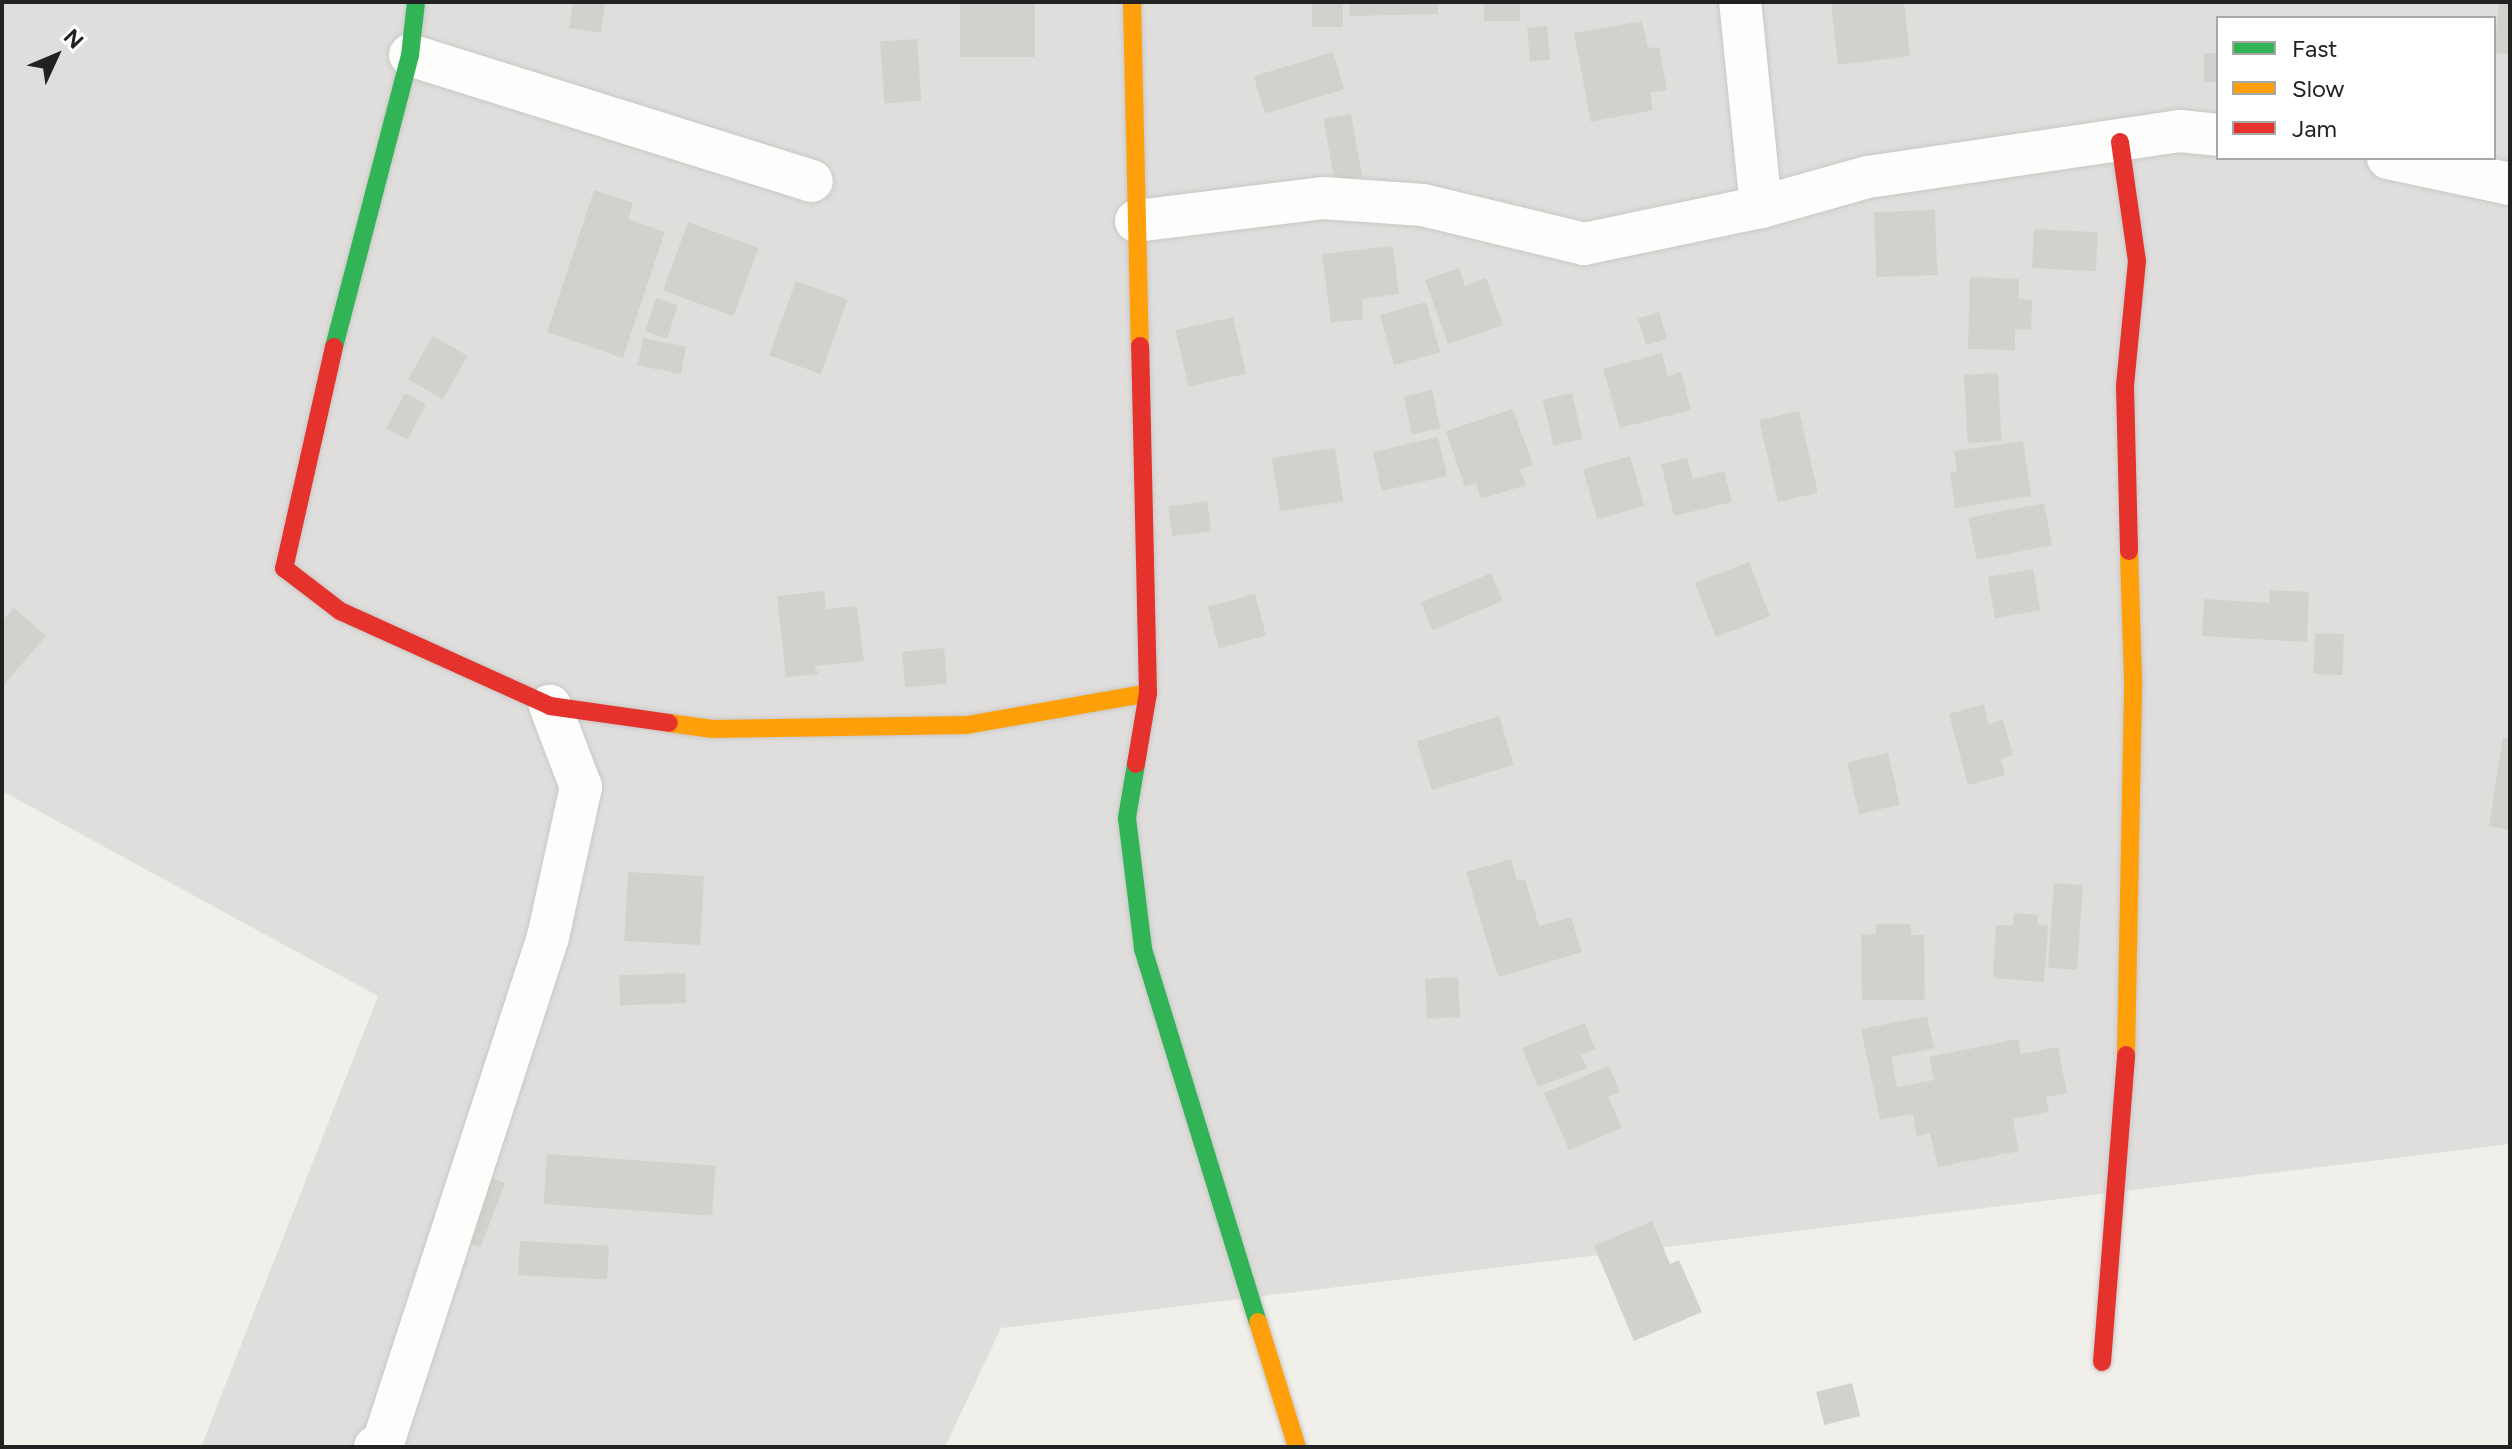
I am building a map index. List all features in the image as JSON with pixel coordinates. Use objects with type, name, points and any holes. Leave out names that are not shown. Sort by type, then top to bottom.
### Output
[{"type":"street","points":[[416,2],[410,55],[358,240],[284,568],[340,611],[550,706],[713,729],[967,725],[1148,693]]},
{"type":"street","points":[[1132,2],[1148,693],[1127,818],[1143,949],[1297,1447]]},
{"type":"street","points":[[1740,2],[1761,207]]},
{"type":"street","points":[[410,55],[812,181]]},
{"type":"street","points":[[1136,221],[1323,198],[1423,205],[1584,244],[1761,207],[1868,177],[2180,131],[2216,135]]},
{"type":"street","points":[[2102,1362],[2125,1085],[2133,680],[2125,386],[2137,261],[2120,142]]},
{"type":"street","points":[[2397,160],[2510,184]]},
{"type":"street","points":[[381,1446],[551,922],[581,787],[550,706]]},
{"type":"shaded area","points":[[2,2],[2510,2],[2510,1144],[1001,1328],[945,1447],[201,1447],[378,996],[2,791]]},
{"type":"building","points":[[573,2],[605,2],[601,33],[569,28]]},
{"type":"building","points":[[960,2],[1035,2],[1035,57],[960,57]]},
{"type":"building","points":[[1312,2],[1343,2],[1343,27],[1312,27]]},
{"type":"building","points":[[1349,2],[1438,2],[1438,14],[1350,16]]},
{"type":"building","points":[[1831,2],[1904,2],[1910,56],[1838,65]]},
{"type":"building","points":[[2499,2],[2510,2],[2510,55],[2496,52]]},
{"type":"building","points":[[1484,3],[1520,3],[1520,21],[1484,21]]},
{"type":"building","points":[[1642,21],[1648,48],[1659,47],[1667,90],[1650,93],[1653,110],[1591,122],[1574,33]]},
{"type":"building","points":[[1547,26],[1550,60],[1530,62],[1527,28]]},
{"type":"building","points":[[917,39],[921,101],[884,103],[880,42]]},
{"type":"building","points":[[1333,52],[1344,89],[1265,114],[1254,76]]},
{"type":"building","points":[[2204,53],[2216,53],[2216,82],[2204,82]]},
{"type":"building","points":[[1351,114],[1362,177],[1335,182],[1323,119]]},
{"type":"building","points":[[594,190],[633,203],[628,219],[665,232],[623,358],[547,332]]},
{"type":"building","points":[[1935,210],[1937,275],[1876,277],[1874,212]]},
{"type":"building","points":[[688,222],[758,248],[734,316],[663,291]]},
{"type":"building","points":[[2034,229],[2098,232],[2096,271],[2032,268]]},
{"type":"building","points":[[1393,246],[1399,294],[1362,299],[1363,319],[1331,323],[1322,254]]},
{"type":"building","points":[[1459,268],[1465,286],[1486,278],[1503,325],[1448,344],[1425,280]]},
{"type":"building","points":[[1970,277],[2019,279],[2019,299],[2032,300],[2031,330],[2015,329],[2015,350],[1968,349]]},
{"type":"building","points":[[796,281],[848,300],[821,374],[769,355]]},
{"type":"building","points":[[656,298],[678,305],[667,338],[645,331]]},
{"type":"building","points":[[1426,302],[1440,352],[1394,365],[1380,315]]},
{"type":"building","points":[[1659,312],[1667,339],[1646,345],[1638,318]]},
{"type":"building","points":[[1233,317],[1246,374],[1189,387],[1176,330]]},
{"type":"building","points":[[433,336],[468,356],[443,399],[408,379]]},
{"type":"building","points":[[643,338],[686,346],[681,374],[638,365]]},
{"type":"building","points":[[1662,353],[1668,376],[1681,372],[1691,410],[1620,428],[1603,369]]},
{"type":"building","points":[[1998,373],[2002,441],[1968,443],[1964,375]]},
{"type":"building","points":[[1432,390],[1440,428],[1412,434],[1404,396]]},
{"type":"building","points":[[405,393],[426,404],[407,440],[386,428]]},
{"type":"building","points":[[1572,393],[1583,439],[1553,446],[1543,400]]},
{"type":"building","points":[[1513,409],[1533,465],[1520,469],[1526,485],[1481,499],[1476,483],[1465,487],[1446,431]]},
{"type":"building","points":[[1799,411],[1818,493],[1778,502],[1759,420]]},
{"type":"building","points":[[1438,437],[1447,476],[1382,491],[1373,452]]},
{"type":"building","points":[[2023,441],[2031,496],[1955,508],[1950,472],[1957,471],[1954,451]]},
{"type":"building","points":[[1335,448],[1343,501],[1280,511],[1272,458]]},
{"type":"building","points":[[1630,456],[1644,506],[1597,519],[1583,470]]},
{"type":"building","points":[[1687,458],[1693,479],[1724,471],[1732,502],[1674,516],[1661,464]]},
{"type":"building","points":[[1207,501],[1211,531],[1173,536],[1168,506]]},
{"type":"building","points":[[2044,503],[2052,545],[1977,560],[1968,518]]},
{"type":"building","points":[[1749,562],[1770,616],[1716,637],[1695,583]]},
{"type":"building","points":[[2033,569],[2040,610],[1995,618],[1988,577]]},
{"type":"building","points":[[1491,573],[1503,601],[1433,630],[1421,603]]},
{"type":"building","points":[[2270,590],[2309,592],[2307,642],[2202,636],[2204,599],[2269,603]]},
{"type":"building","points":[[824,591],[826,609],[857,606],[864,661],[814,666],[819,674],[786,677],[777,596]]},
{"type":"building","points":[[1255,594],[1266,636],[1219,648],[1208,607]]},
{"type":"building","points":[[14,608],[46,636],[2,687],[2,621]]},
{"type":"building","points":[[2315,633],[2344,634],[2343,675],[2314,674]]},
{"type":"building","points":[[944,648],[947,684],[905,688],[902,652]]},
{"type":"building","points":[[1984,704],[1988,724],[2003,720],[2013,755],[2001,759],[2005,775],[1968,785],[1949,714]]},
{"type":"building","points":[[1499,716],[1514,765],[1432,790],[1417,741]]},
{"type":"building","points":[[2503,737],[2510,739],[2510,830],[2489,826]]},
{"type":"building","points":[[1888,753],[1900,805],[1859,814],[1847,762]]},
{"type":"building","points":[[1511,859],[1517,881],[1525,879],[1539,926],[1571,917],[1582,952],[1498,977],[1466,872]]},
{"type":"building","points":[[628,872],[704,876],[700,945],[624,941]]},
{"type":"building","points":[[2054,883],[2083,885],[2077,970],[2048,968]]},
{"type":"building","points":[[2014,913],[2038,915],[2038,925],[2048,926],[2044,982],[1993,978],[1996,925],[2013,925]]},
{"type":"building","points":[[1876,924],[1911,924],[1911,935],[1924,935],[1925,1000],[1862,1000],[1861,935],[1876,934]]},
{"type":"building","points":[[685,973],[686,1003],[620,1005],[619,975]]},
{"type":"building","points":[[1458,977],[1460,1017],[1427,1019],[1425,979]]},
{"type":"building","points":[[1927,1016],[1934,1048],[1891,1057],[1897,1087],[1934,1080],[1929,1057],[2018,1039],[2021,1054],[2058,1047],[2067,1093],[2046,1097],[2049,1112],[2013,1119],[2019,1151],[1938,1167],[1930,1133],[1917,1136],[1913,1114],[1880,1120],[1861,1029]]},
{"type":"building","points":[[1585,1023],[1595,1049],[1581,1055],[1587,1068],[1538,1087],[1522,1048]]},
{"type":"building","points":[[1609,1066],[1620,1092],[1608,1097],[1622,1128],[1569,1150],[1544,1093]]},
{"type":"building","points":[[547,1154],[716,1166],[712,1216],[544,1204]]},
{"type":"building","points":[[479,1173],[505,1183],[480,1247],[454,1237]]},
{"type":"building","points":[[1652,1221],[1670,1264],[1679,1260],[1702,1312],[1634,1341],[1594,1246]]},
{"type":"building","points":[[520,1241],[609,1246],[607,1280],[518,1275]]},
{"type":"building","points":[[1852,1383],[1860,1416],[1824,1425],[1816,1392]]},
{"type":"traffic: fast","points":[[334,347],[410,55],[416,2]]},
{"type":"traffic: fast","points":[[1136,764],[1127,818],[1143,949],[1258,1322]]},
{"type":"traffic: slow","points":[[1132,2],[1140,346]]},
{"type":"traffic: slow","points":[[2126,1055],[2133,680],[2129,551]]},
{"type":"traffic: slow","points":[[669,723],[713,729],[967,725],[1148,693]]},
{"type":"traffic: slow","points":[[1258,1322],[1297,1447]]},
{"type":"traffic: jam","points":[[2120,142],[2137,261],[2125,386],[2129,551]]},
{"type":"traffic: jam","points":[[1136,764],[1148,693],[1140,346]]},
{"type":"traffic: jam","points":[[334,347],[284,568],[340,611],[550,706],[669,723]]},
{"type":"traffic: jam","points":[[2102,1362],[2126,1055]]}]
